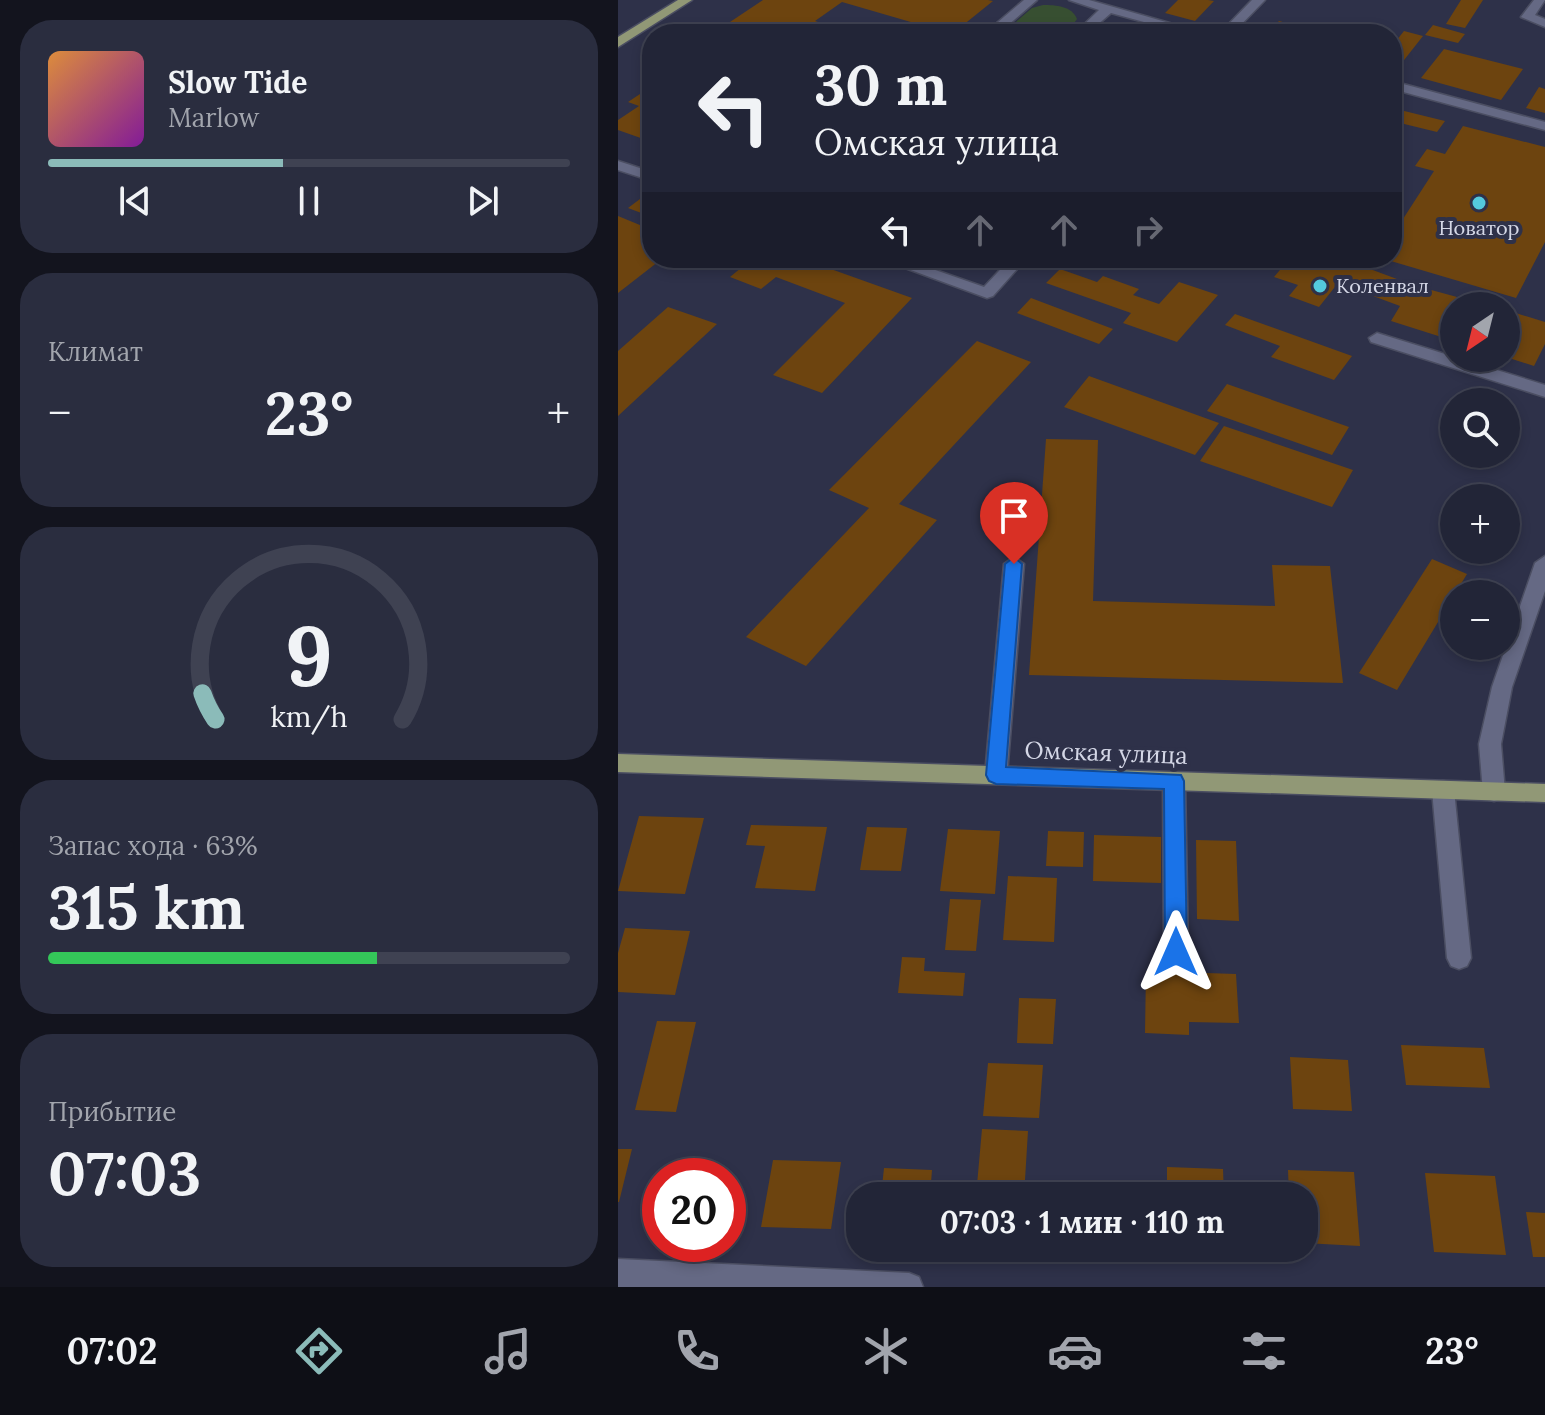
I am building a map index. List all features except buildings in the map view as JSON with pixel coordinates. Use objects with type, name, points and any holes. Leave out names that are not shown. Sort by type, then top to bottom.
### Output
[{"type":"main road","points":[[648,24],[686,0]]},
{"type":"main road","points":[[618,43],[642,28]]},
{"type":"main road","name":"Омская улица","points":[[618,763],[1545,793]]},
{"type":"street","points":[[1002,24],[1031,0]]},
{"type":"street","points":[[1075,0],[1164,24]]},
{"type":"street","points":[[1235,24],[1259,0]]},
{"type":"street","points":[[1540,0],[1527,17],[1545,23]]},
{"type":"street","points":[[1091,24],[1108,9]]},
{"type":"street","points":[[1402,88],[1545,126]]},
{"type":"street","points":[[619,165],[642,173]]},
{"type":"street","points":[[915,268],[987,293],[1010,268]]},
{"type":"street","points":[[1377,338],[1545,391]]},
{"type":"street","points":[[1494,792],[1490,744],[1502,687],[1545,563]]},
{"type":"street","points":[[996,775],[1014,564]]},
{"type":"street","points":[[1174,781],[1176,952]]},
{"type":"street","points":[[1443,790],[1459,958]]},
{"type":"street","points":[[618,1273],[909,1287]]},
{"type":"green space","points":[[1043,5],[1063,7],[1077,19],[1073,24],[1014,24],[1032,8]]},
{"type":"place","name":"Новатор","points":[[1479,203]]},
{"type":"place","name":"Коленвал","points":[[1320,286]]},
{"type":"route","points":[[1014,564],[996,775],[1174,781],[1176,952]]}]
